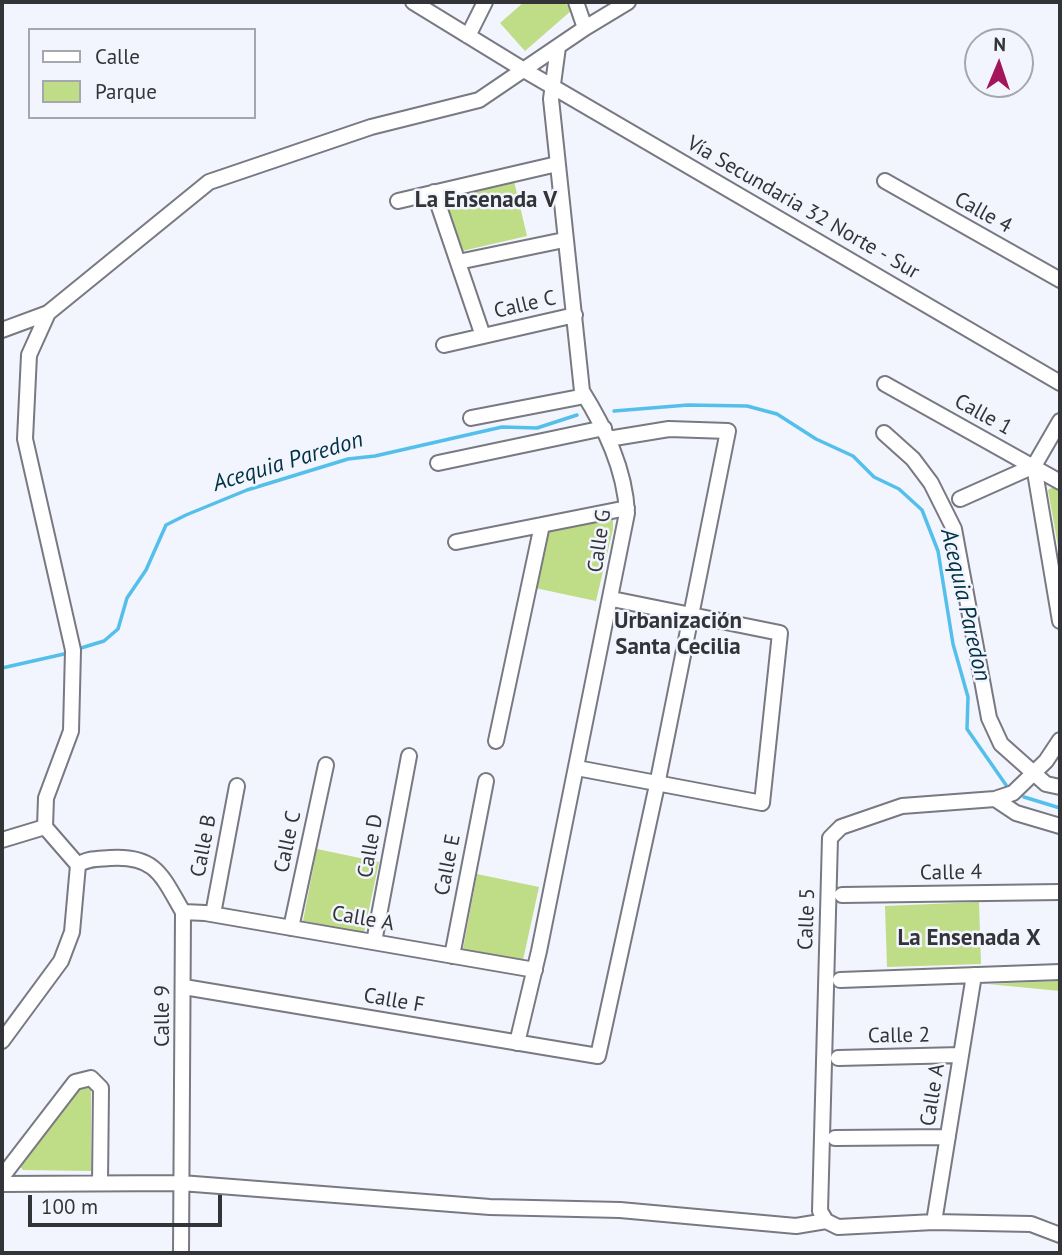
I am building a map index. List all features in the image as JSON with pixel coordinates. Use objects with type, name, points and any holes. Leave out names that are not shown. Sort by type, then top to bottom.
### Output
[{"type":"street","name":"Vía Secundaria 32 Norte - Sur","points":[[413,2],[524,70],[1060,383]]},
{"type":"street","points":[[468,36],[485,2]]},
{"type":"street","points":[[576,2],[584,28]]},
{"type":"street","points":[[2,330],[48,313],[209,182],[371,127],[479,100],[584,28],[628,2]]},
{"type":"street","name":"Calle G","points":[[517,1043],[535,970],[612,599],[627,508],[623,479],[606,433],[585,396],[564,240],[557,164],[552,86],[558,47]]},
{"type":"street","points":[[397,201],[557,164]]},
{"type":"street","name":"Calle 4","points":[[886,181],[1059,275]]},
{"type":"street","points":[[434,192],[482,336]]},
{"type":"street","points":[[458,262],[564,240]]},
{"type":"street","points":[[2,1041],[46,986],[61,961],[72,932],[78,865],[45,827],[46,798],[71,732],[73,650],[25,439],[29,355],[48,313]]},
{"type":"street","name":"Calle C","points":[[444,345],[575,315]]},
{"type":"street","name":"Calle 1","points":[[885,384],[1060,482]]},
{"type":"street","points":[[471,418],[585,396]]},
{"type":"street","points":[[960,499],[1034,466],[1060,421]]},
{"type":"street","points":[[438,463],[606,433],[669,429],[728,431],[657,785]]},
{"type":"street","points":[[884,433],[913,459],[945,507],[954,529],[989,718],[1001,744],[1046,784],[1060,787]]},
{"type":"street","points":[[1034,466],[1060,621]]},
{"type":"street","points":[[456,542],[627,508]]},
{"type":"street","points":[[496,741],[542,525]]},
{"type":"street","points":[[577,768],[762,803],[780,633],[612,599]]},
{"type":"street","points":[[1034,774],[1060,740]]},
{"type":"street","name":"Calle D","points":[[374,942],[408,757]]},
{"type":"street","name":"Calle C","points":[[291,928],[326,765]]},
{"type":"street","name":"Calle 5","points":[[826,1221],[820,1211],[830,838],[841,827],[902,806],[995,799],[1013,793],[1034,774]]},
{"type":"street","name":"Calle E","points":[[452,956],[486,781]]},
{"type":"street","name":"Calle F","points":[[184,987],[598,1056],[657,785]]},
{"type":"street","name":"Calle B","points":[[213,914],[237,786]]},
{"type":"street","points":[[995,799],[1016,814],[1060,826]]},
{"type":"street","points":[[2,840],[45,827]]},
{"type":"street","points":[[78,865],[85,860],[114,858],[146,861],[155,868],[183,912]]},
{"type":"street","name":"Calle 4","points":[[842,895],[1060,892]]},
{"type":"street","name":"Calle A","points":[[183,912],[213,914],[535,970]]},
{"type":"street","name":"Calle 9","points":[[181,1253],[183,912]]},
{"type":"street","points":[[840,980],[1060,972]]},
{"type":"street","name":"Calle A","points":[[934,1222],[974,975]]},
{"type":"street","name":"Calle 2","points":[[838,1058],[961,1055]]},
{"type":"street","points":[[2,1177],[75,1082],[91,1078],[101,1088],[100,1183]]},
{"type":"street","points":[[835,1138],[948,1137]]},
{"type":"street","points":[[2,1184],[181,1183],[490,1207],[620,1210],[796,1226],[826,1221],[838,1227],[934,1222],[1031,1224],[1060,1235]]},
{"type":"green space","points":[[524,2],[564,2],[572,10],[525,51],[500,23]]},
{"type":"green space","points":[[514,181],[527,236],[462,251],[445,203],[447,195]]},
{"type":"green space","points":[[1055,486],[1060,489],[1060,557],[1048,490]]},
{"type":"green space","points":[[606,518],[613,520],[613,529],[596,601],[535,588],[544,531]]},
{"type":"green space","points":[[317,849],[379,862],[364,933],[303,921]]},
{"type":"green space","points":[[477,874],[539,887],[523,960],[463,949]]},
{"type":"green space","points":[[979,902],[981,964],[887,967],[885,906]]},
{"type":"green space","points":[[1058,981],[1060,991],[988,984]]},
{"type":"green space","points":[[78,1083],[88,1083],[91,1088],[91,1171],[23,1170],[17,1163]]},
{"type":"waterway","name":"Acequia Paredon","points":[[614,411],[688,405],[747,406],[777,414],[816,439],[853,456],[874,477],[899,489],[922,510],[938,551],[953,644],[968,697],[967,729],[1006,785]]},
{"type":"waterway","name":"Acequia Paredon","points":[[81,648],[104,641],[118,629],[127,598],[146,570],[166,525],[186,515],[247,490],[348,459],[375,456],[502,427],[537,428],[577,415]]},
{"type":"waterway","name":"Acequia Paredon","points":[[2,668],[64,654]]},
{"type":"waterway","name":"Acequia Paredon","points":[[1024,797],[1060,808]]},
{"type":"district","name":"La Ensenada V","points":[[486,200]]},
{"type":"district","name":"Urbanización Santa Cecilia","points":[[678,634]]},
{"type":"district","name":"La Ensenada X","points":[[969,938]]}]
